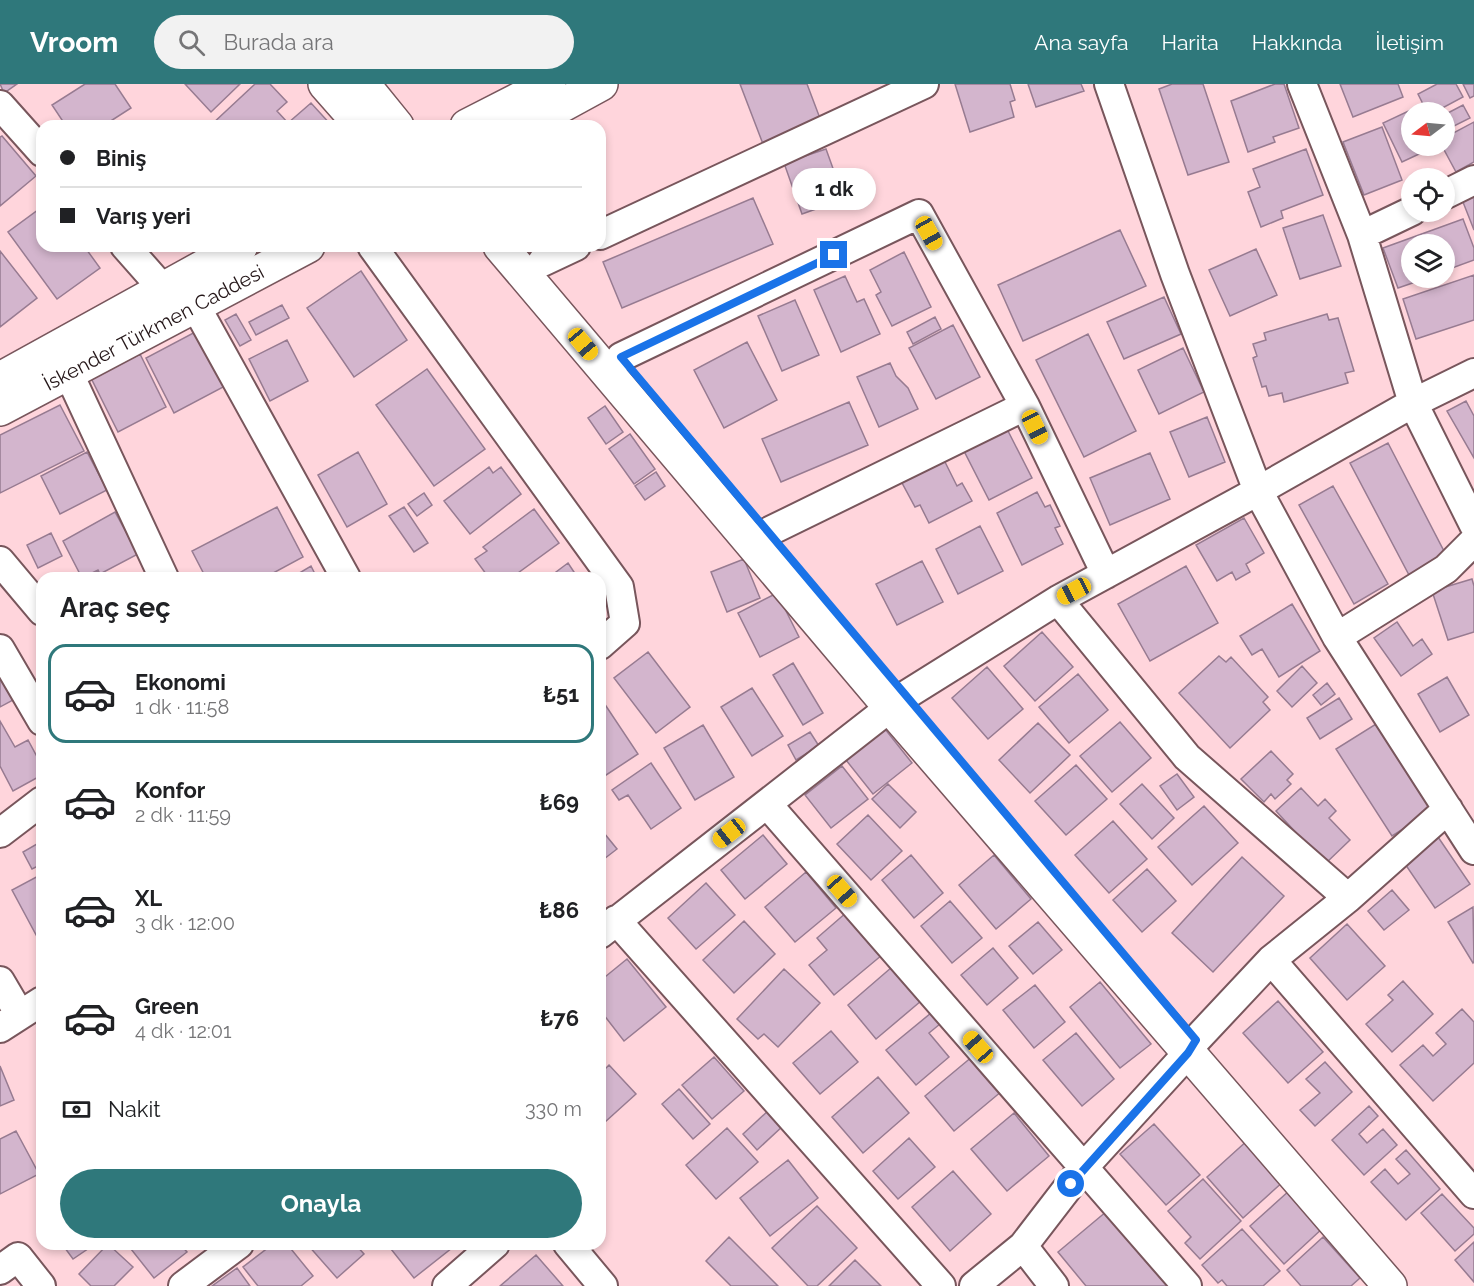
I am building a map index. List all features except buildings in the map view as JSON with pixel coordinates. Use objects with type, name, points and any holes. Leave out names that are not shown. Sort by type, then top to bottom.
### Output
[{"type":"street","points":[[325,84],[358,120]]},
{"type":"street","points":[[363,84],[393,120]]},
{"type":"street","points":[[479,120],[549,84]]},
{"type":"street","points":[[535,120],[601,84]]},
{"type":"street","points":[[606,232],[924,84]]},
{"type":"street","points":[[1109,84],[1175,274],[1257,491],[1337,637],[1474,850]]},
{"type":"street","points":[[1302,84],[1362,235],[1413,403],[1474,525]]},
{"type":"street","points":[[0,105],[36,145]]},
{"type":"street","points":[[1455,190],[1474,180]]},
{"type":"street","points":[[621,357],[919,214],[1025,406],[1106,573]]},
{"type":"street","points":[[1362,235],[1401,216]]},
{"type":"street","points":[[130,252],[163,289]]},
{"type":"street","name":"İskender Türkmen Caddesi","points":[[4,371],[230,252]]},
{"type":"street","name":"İskender Türkmen Caddesi","points":[[0,409],[297,252]]},
{"type":"street","points":[[376,252],[619,587],[625,623],[606,640]]},
{"type":"street","points":[[505,252],[899,702],[1192,1047],[1390,1286]]},
{"type":"street","points":[[536,254],[768,532],[899,702]]},
{"type":"street","points":[[195,305],[343,572]]},
{"type":"street","points":[[68,372],[161,572]]},
{"type":"street","points":[[941,1286],[608,927],[899,702],[1058,600],[1413,403],[1474,373]]},
{"type":"street","points":[[768,532],[1025,406]]},
{"type":"street","points":[[1337,637],[1446,569],[1474,541]]},
{"type":"street","points":[[0,561],[36,604]]},
{"type":"street","points":[[1058,600],[1187,757],[1348,898]]},
{"type":"street","points":[[0,649],[36,711]]},
{"type":"street","points":[[767,804],[1186,1286]]},
{"type":"street","points":[[0,833],[36,806]]},
{"type":"street","points":[[974,1286],[1023,1246],[1083,1168],[1271,960],[1348,898],[1448,809]]},
{"type":"street","points":[[1271,960],[1474,1194]]},
{"type":"street","points":[[0,981],[21,1015]]},
{"type":"street","points":[[1192,1047],[1413,1286]]},
{"type":"street","points":[[1023,1246],[1054,1286]]},
{"type":"street","points":[[183,1286],[231,1250]]},
{"type":"street","points":[[447,1286],[488,1250]]},
{"type":"street","points":[[573,1250],[603,1286]]},
{"type":"street","points":[[0,1270],[18,1257],[41,1286]]},
{"type":"route","points":[[834,255],[621,357],[1196,1040],[1188,1053],[1071,1184]]}]
